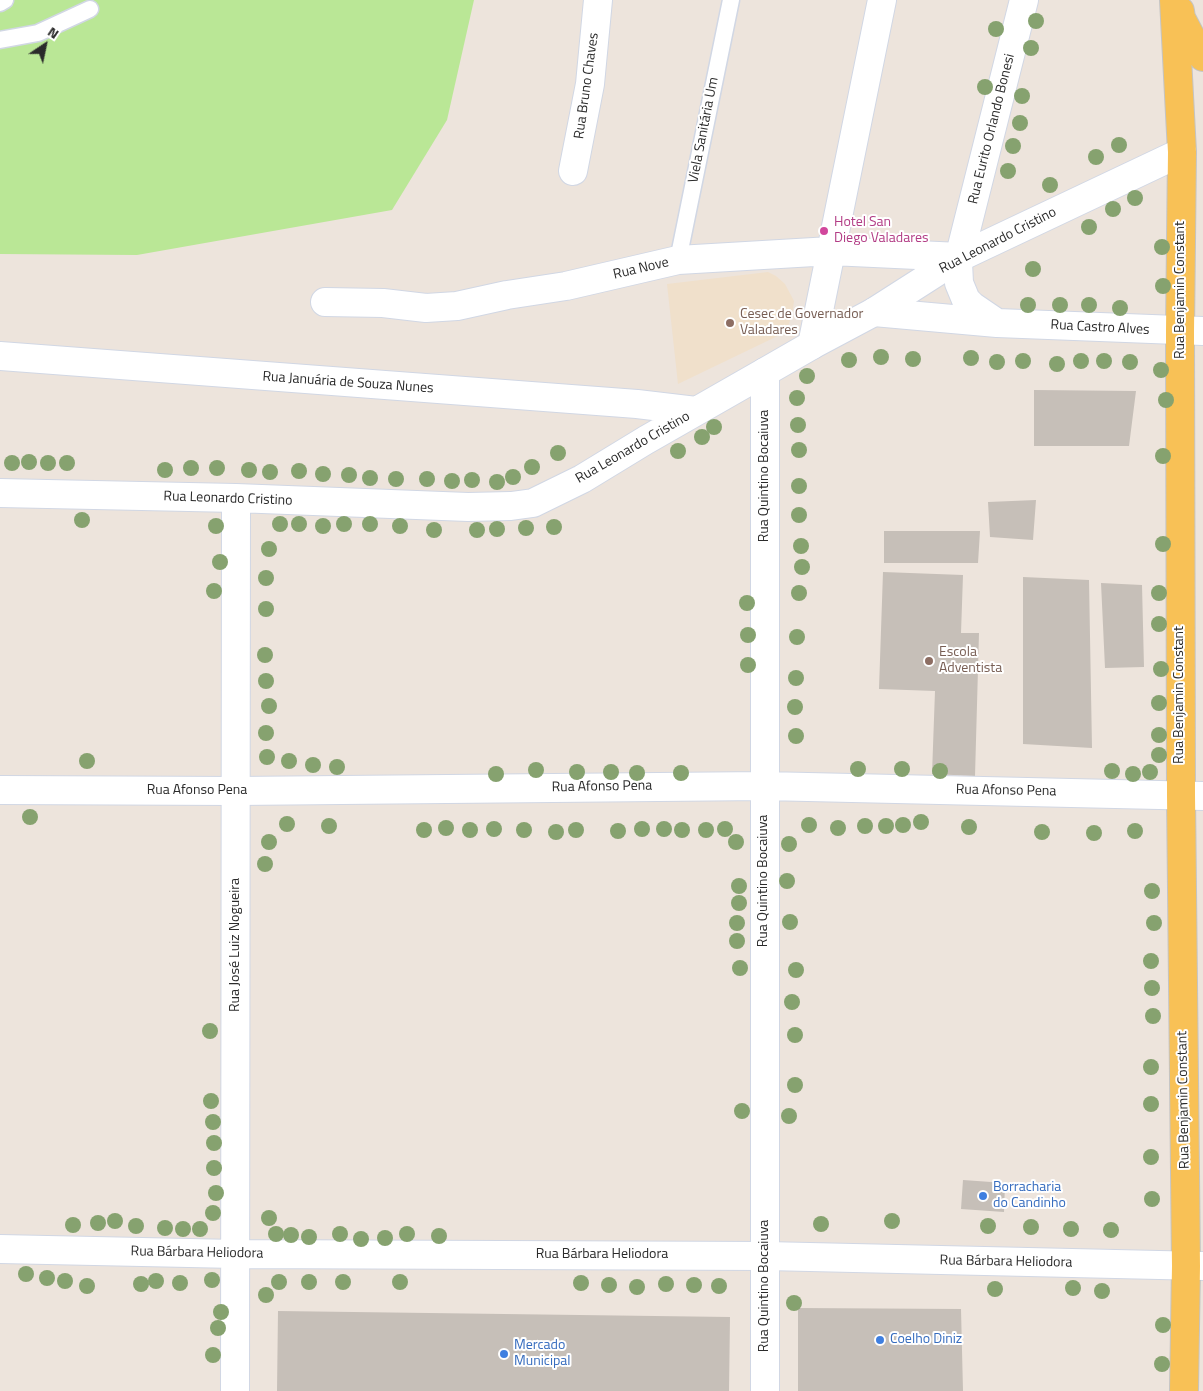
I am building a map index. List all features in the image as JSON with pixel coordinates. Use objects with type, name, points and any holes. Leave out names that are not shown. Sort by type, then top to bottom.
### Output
[{"type":"main road","name":"Rua Benjamin Constant","points":[[1174,0],[1193,146],[1192,795],[1194,1266],[1184,1391]]},
{"type":"main road","points":[[1178,0],[1182,18],[1203,57]]},
{"type":"street","name":"Rua Bruno Chaves","points":[[573,171],[590,84],[598,0]]},
{"type":"street","points":[[812,345],[882,0]]},
{"type":"street","name":"Rua Eurito Orlando Bonesi","points":[[960,258],[1024,0]]},
{"type":"street","name":"Rua Leonardo Cristino","points":[[0,493],[236,498],[468,507],[511,506],[533,503],[582,479],[696,411],[874,312],[960,258],[1193,146]]},
{"type":"street","name":"Rua Nove","points":[[325,302],[383,303],[426,308],[457,306],[507,295],[566,286],[678,260],[831,251],[960,258]]},
{"type":"street","points":[[960,258],[958,262],[958,283],[966,300],[997,323]]},
{"type":"street","name":"Rua Castro Alves","points":[[874,312],[997,323],[1192,331]]},
{"type":"street","name":"Rua Januária de Souza Nunes","points":[[0,356],[627,404],[696,411]]},
{"type":"street","name":"Rua Quintino Bocaiuva","points":[[765,372],[765,1391]]},
{"type":"street","name":"Rua José Luiz Nogueira","points":[[235,1391],[236,498]]},
{"type":"street","name":"Rua Afonso Pena","points":[[0,790],[236,791],[764,786],[1192,795]]},
{"type":"street","name":"Rua Bárbara Heliodora","points":[[0,1249],[236,1254],[766,1256],[1194,1266]]},
{"type":"lane","points":[[0,3],[5,0]]},
{"type":"lane","name":"Viela Sanitária Um","points":[[678,260],[730,0]]},
{"type":"lane","points":[[0,40],[38,33],[90,9]]},
{"type":"shaded area","name":"Cesec de Governador Valadares","points":[[768,272],[785,284],[794,301],[792,315],[786,332],[678,384],[667,284]]},
{"type":"green space","points":[[0,0],[474,0],[447,120],[392,210],[137,255],[0,254]]},
{"type":"building","points":[[1034,390],[1136,391],[1129,446],[1034,446]]},
{"type":"building","points":[[1036,500],[1033,540],[990,537],[988,502]]},
{"type":"building","points":[[884,531],[980,531],[978,563],[884,563]]},
{"type":"building","name":"Escola Adventista","points":[[883,572],[963,575],[961,633],[979,633],[975,776],[932,774],[935,691],[879,689]]},
{"type":"building","points":[[1023,577],[1089,580],[1092,748],[1023,744]]},
{"type":"building","points":[[1101,583],[1142,585],[1144,667],[1105,668]]},
{"type":"building","name":"Borracharia do Candinho","points":[[963,1180],[1005,1183],[1004,1212],[961,1209]]},
{"type":"building","name":"Coelho Diniz","points":[[798,1308],[961,1309],[963,1391],[798,1391]]},
{"type":"building","name":"Mercado Municipal","points":[[278,1311],[730,1317],[729,1391],[277,1391]]},
{"type":"place","name":"Hotel San Diego Valadares","points":[[824,231]]},
{"type":"place","name":"Cesec de Governador Valadares","points":[[730,323]]},
{"type":"place","name":"Escola Adventista","points":[[929,661]]},
{"type":"place","name":"Borracharia do Candinho","points":[[983,1196]]},
{"type":"place","name":"Coelho Diniz","points":[[880,1340]]},
{"type":"place","name":"Mercado Municipal","points":[[504,1354]]}]
